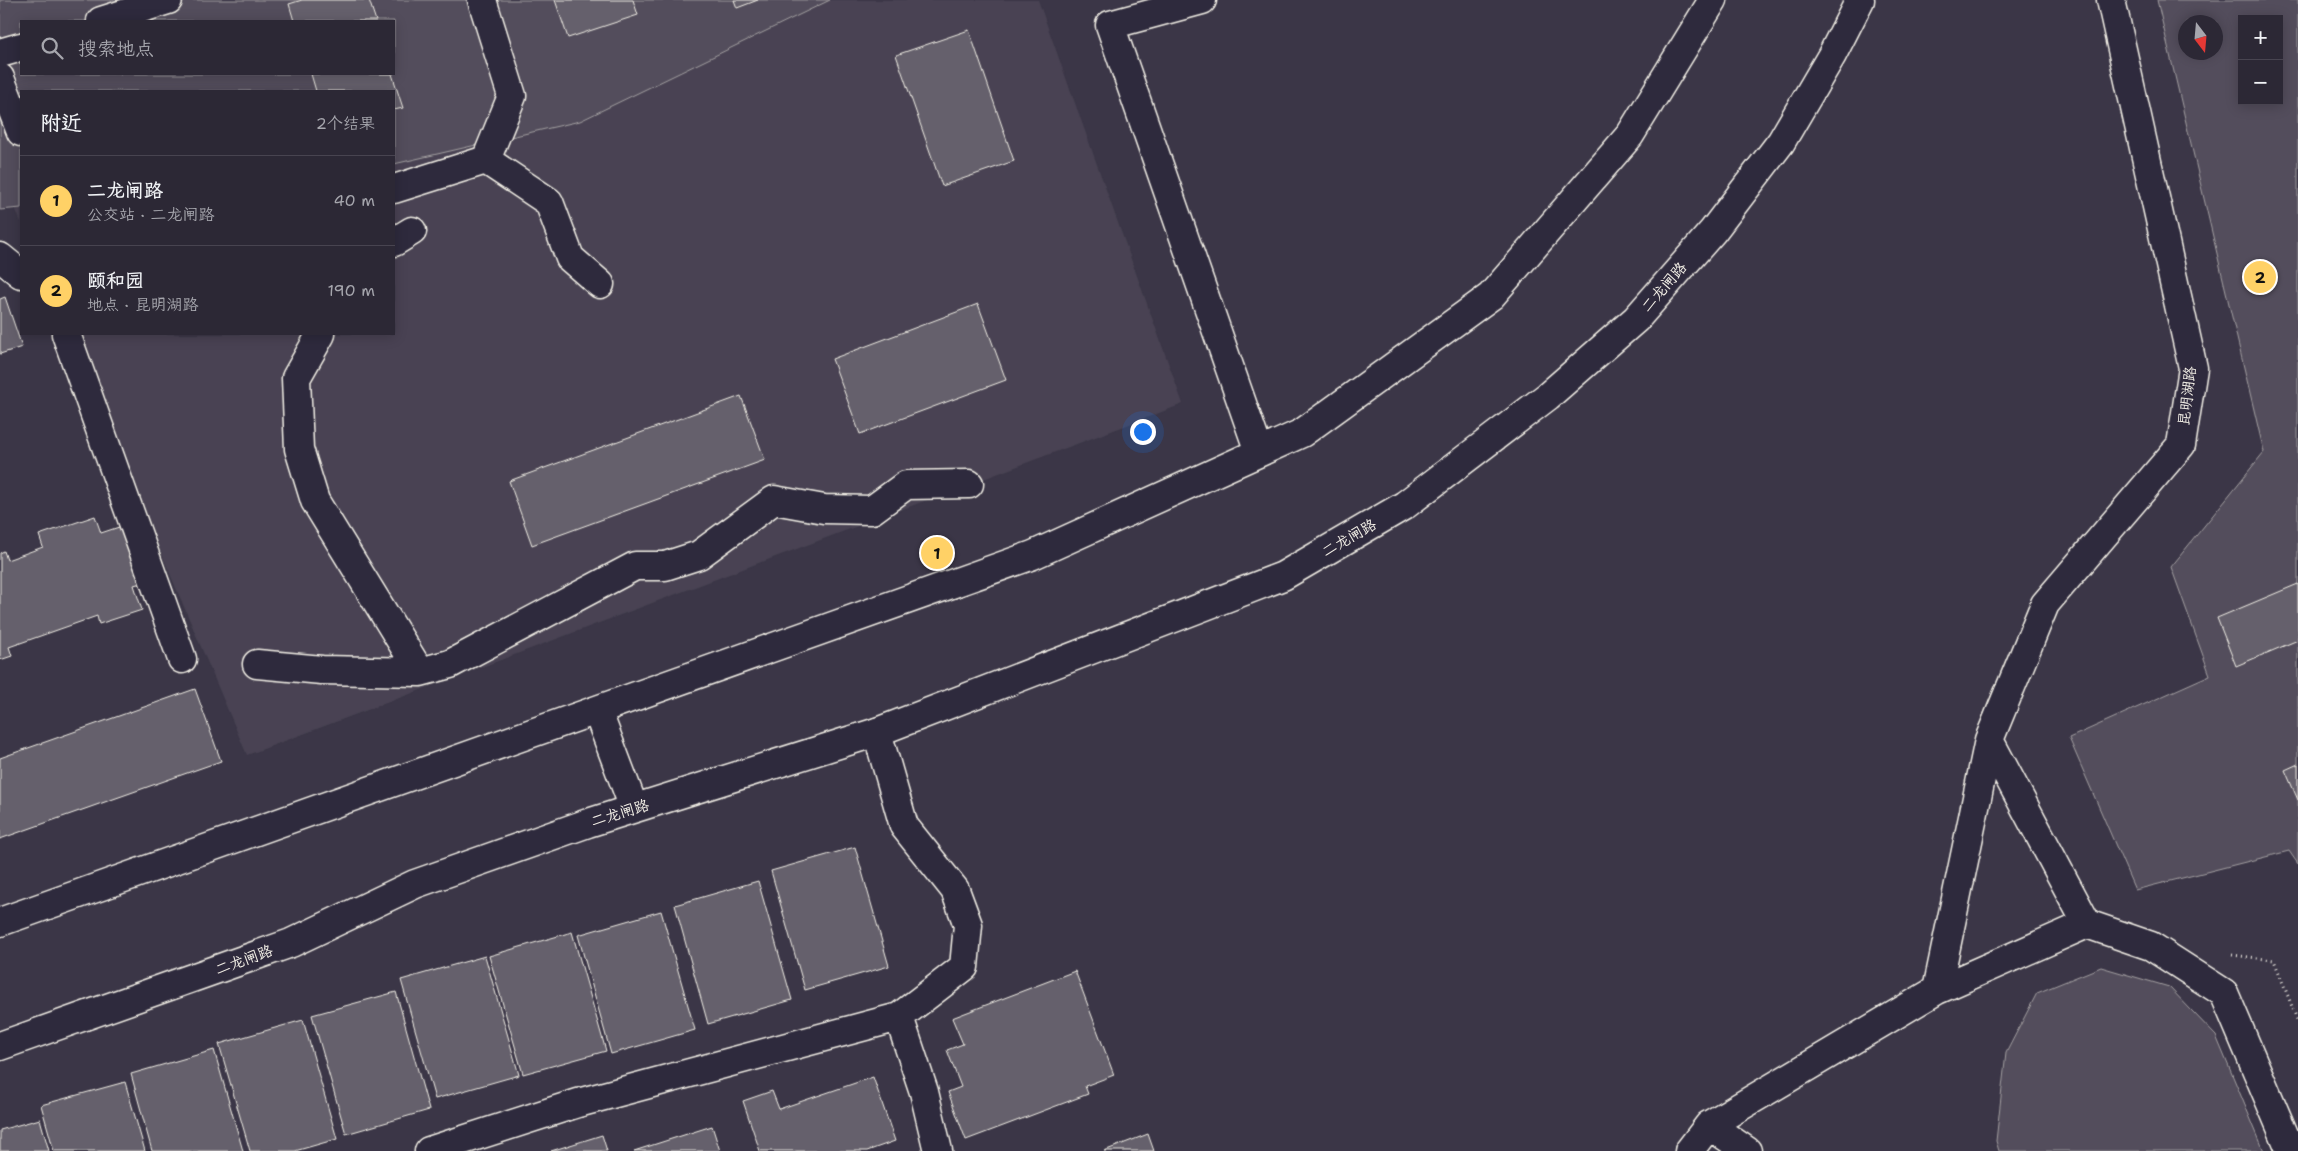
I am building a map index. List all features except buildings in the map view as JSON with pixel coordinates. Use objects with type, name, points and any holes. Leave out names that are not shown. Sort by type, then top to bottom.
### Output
[{"type":"main road","points":[[104,20],[168,0]]},
{"type":"main road","points":[[482,0],[512,96],[486,160]]},
{"type":"main road","points":[[1202,0],[1110,25],[1259,452]]},
{"type":"main road","points":[[0,922],[1033,555],[1302,433],[1491,296],[1630,136],[1713,0]]},
{"type":"main road","name":"二龙闸路","points":[[0,1046],[291,943],[415,884],[634,808],[877,732],[1283,576],[1405,505],[1548,396],[1636,319],[1712,231],[1780,142],[1832,55],[1860,0]]},
{"type":"main road","name":"昆明湖路","points":[[1938,990],[1989,740],[2045,604],[2181,445],[2193,368],[2111,0]]},
{"type":"main road","points":[[0,53],[20,46]]},
{"type":"main road","points":[[0,78],[20,129]]},
{"type":"main road","points":[[395,189],[486,160]]},
{"type":"main road","points":[[486,160],[549,202],[570,258],[600,284]]},
{"type":"main road","points":[[0,257],[20,273]]},
{"type":"main road","points":[[66,335],[182,659]]},
{"type":"main road","points":[[320,335],[296,378],[299,449],[315,501],[420,672]]},
{"type":"main road","points":[[257,664],[322,670],[420,672],[450,664],[635,566],[665,566],[699,555],[774,500],[824,509],[872,510],[906,485],[968,484]]},
{"type":"main road","points":[[597,710],[634,808]]},
{"type":"main road","points":[[429,1151],[578,1103],[899,1017],[964,967],[968,925],[955,890],[904,826],[877,732]]},
{"type":"main road","points":[[1989,740],[2087,924]]},
{"type":"main road","points":[[1689,1151],[1709,1125],[1938,990],[2087,924],[2151,946],[2224,993],[2291,1151]]},
{"type":"main road","points":[[899,1017],[924,1092],[938,1151]]},
{"type":"main road","points":[[1709,1125],[1747,1151]]},
{"type":"shaded area","points":[[0,0],[1038,0],[1183,404],[247,755],[68,335],[395,335],[395,90],[20,90],[20,220],[0,172]]},
{"type":"shaded area","points":[[0,0],[830,0],[580,121],[395,164],[395,90],[20,90],[20,208],[0,210]]},
{"type":"shaded area","points":[[2157,0],[2298,0],[2298,864],[2289,851],[2135,890],[2069,738],[2210,675],[2171,567],[2264,452]]},
{"type":"shaded area","points":[[2101,967],[2169,987],[2216,1036],[2264,1151],[1999,1151],[1996,1141],[2006,1053],[2037,993]]},
{"type":"place","name":"颐和园","points":[[2260,277]]},
{"type":"place","name":"二龙闸路","points":[[937,553]]}]
